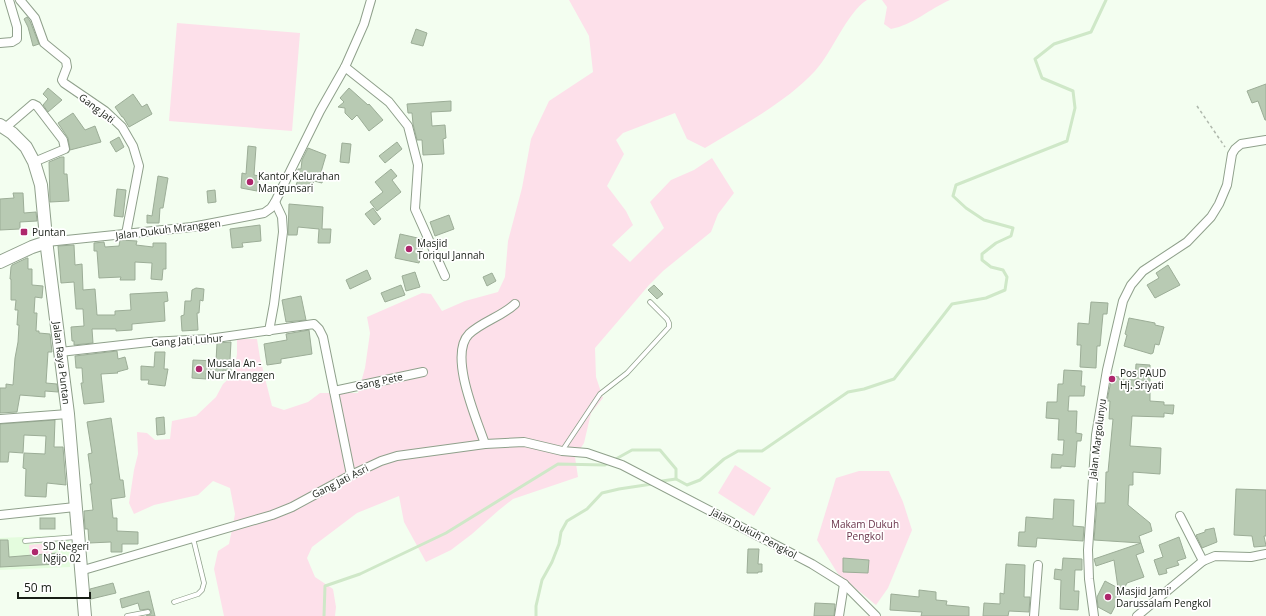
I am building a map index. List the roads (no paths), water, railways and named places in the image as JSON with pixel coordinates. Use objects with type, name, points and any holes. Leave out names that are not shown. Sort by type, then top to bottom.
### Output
[{"type":"main road","name":"Jalan Raya Puntan","points":[[2,126],[19,139],[26,147],[34,162],[41,185],[68,414],[84,616]]},
{"type":"main road","points":[[0,262],[32,247],[47,242]]},
{"type":"street","points":[[0,43],[12,42],[17,39],[17,27],[9,0]]},
{"type":"street","name":"Gang Jati","points":[[20,0],[35,18],[44,43],[66,60],[67,67],[62,80],[64,83],[105,111],[122,127],[133,146],[139,166],[126,234]]},
{"type":"street","name":"Jalan Dukuh Mranggen","points":[[47,242],[192,227],[264,213],[271,208],[320,111],[345,67],[364,24],[372,0]]},
{"type":"street","points":[[345,67],[389,102],[408,126],[418,165],[415,209],[445,276]]},
{"type":"street","points":[[2,126],[32,104],[37,106],[63,140],[65,149],[34,162]]},
{"type":"street","name":"Jalan Margolunyu","points":[[1094,616],[1089,580],[1088,550],[1096,435],[1107,370],[1123,301],[1131,285],[1143,271],[1187,242],[1211,217],[1219,204],[1227,185],[1232,154],[1241,144],[1266,140]]},
{"type":"street","points":[[269,331],[283,232],[282,217],[275,202]]},
{"type":"street","points":[[485,444],[464,382],[462,348],[464,340],[469,334],[481,324],[508,310],[514,304]]},
{"type":"street","name":"Gang Jati Luhur","points":[[60,352],[149,342],[208,339],[314,324],[319,329],[323,337],[334,390]]},
{"type":"street","name":"Gang Pete","points":[[334,390],[423,372]]},
{"type":"street","points":[[334,390],[351,475]]},
{"type":"street","points":[[0,419],[68,414]]},
{"type":"street","name":"Gang Jati Asri","points":[[80,572],[272,515],[292,507],[351,475],[381,461],[397,456],[485,444],[524,442],[562,452],[587,453],[607,459]]},
{"type":"street","name":"Jalan Dukuh Pengkol","points":[[607,459],[622,465],[812,564],[844,584],[876,616]]},
{"type":"street","points":[[0,515],[75,507]]},
{"type":"street","points":[[1180,516],[1203,561]]},
{"type":"street","points":[[1137,616],[1203,561],[1215,556],[1251,557],[1266,554]]},
{"type":"street","points":[[1034,616],[1038,565]]},
{"type":"street","points":[[839,616],[844,584]]},
{"type":"lane","points":[[562,452],[600,394],[627,373],[669,326],[667,319],[650,302]]},
{"type":"lane","points":[[25,541],[77,537]]},
{"type":"lane","points":[[174,602],[198,594],[202,590],[204,583],[193,538]]},
{"type":"lane","points":[[127,616],[148,612]]},
{"type":"waterway","points":[[324,616],[325,586],[360,574],[446,533],[558,464],[605,465],[632,450],[660,450],[676,469],[676,479],[687,485],[700,480],[724,459],[738,451],[762,451],[848,392],[864,389],[894,379],[952,304],[986,298],[1005,290],[1007,277],[1003,270],[991,267],[982,260],[982,254],[996,243],[1011,236],[1013,228],[984,220],[966,208],[953,196],[956,185],[1067,141],[1075,108],[1073,91],[1042,78],[1035,59],[1054,44],[1091,32],[1106,0]]},
{"type":"waterway","points":[[662,481],[676,479]]},
{"type":"waterway","points":[[536,616],[536,606],[542,580],[552,562],[559,544],[561,532],[567,521],[587,509],[602,493],[652,484]]},
{"type":"place","name":"Kantor Kelurahan Mangunsari","points":[[250,182]]},
{"type":"place","name":"Puntan","points":[[24,232]]},
{"type":"place","name":"Masjid Toriqul Jannah","points":[[409,249]]},
{"type":"place","name":"Musala An - Nur Mranggen","points":[[199,369]]},
{"type":"place","name":"Pos PAUD Hj. Sriyati","points":[[1112,379]]},
{"type":"place","name":"SD Negeri Ngijo 02","points":[[35,552]]},
{"type":"place","name":"Masjid Jami' Darussalam Pengkol","points":[[1108,597]]},
{"type":"park label","name":"Makam Dukuh Pengkol","points":[[865,530]]}]
